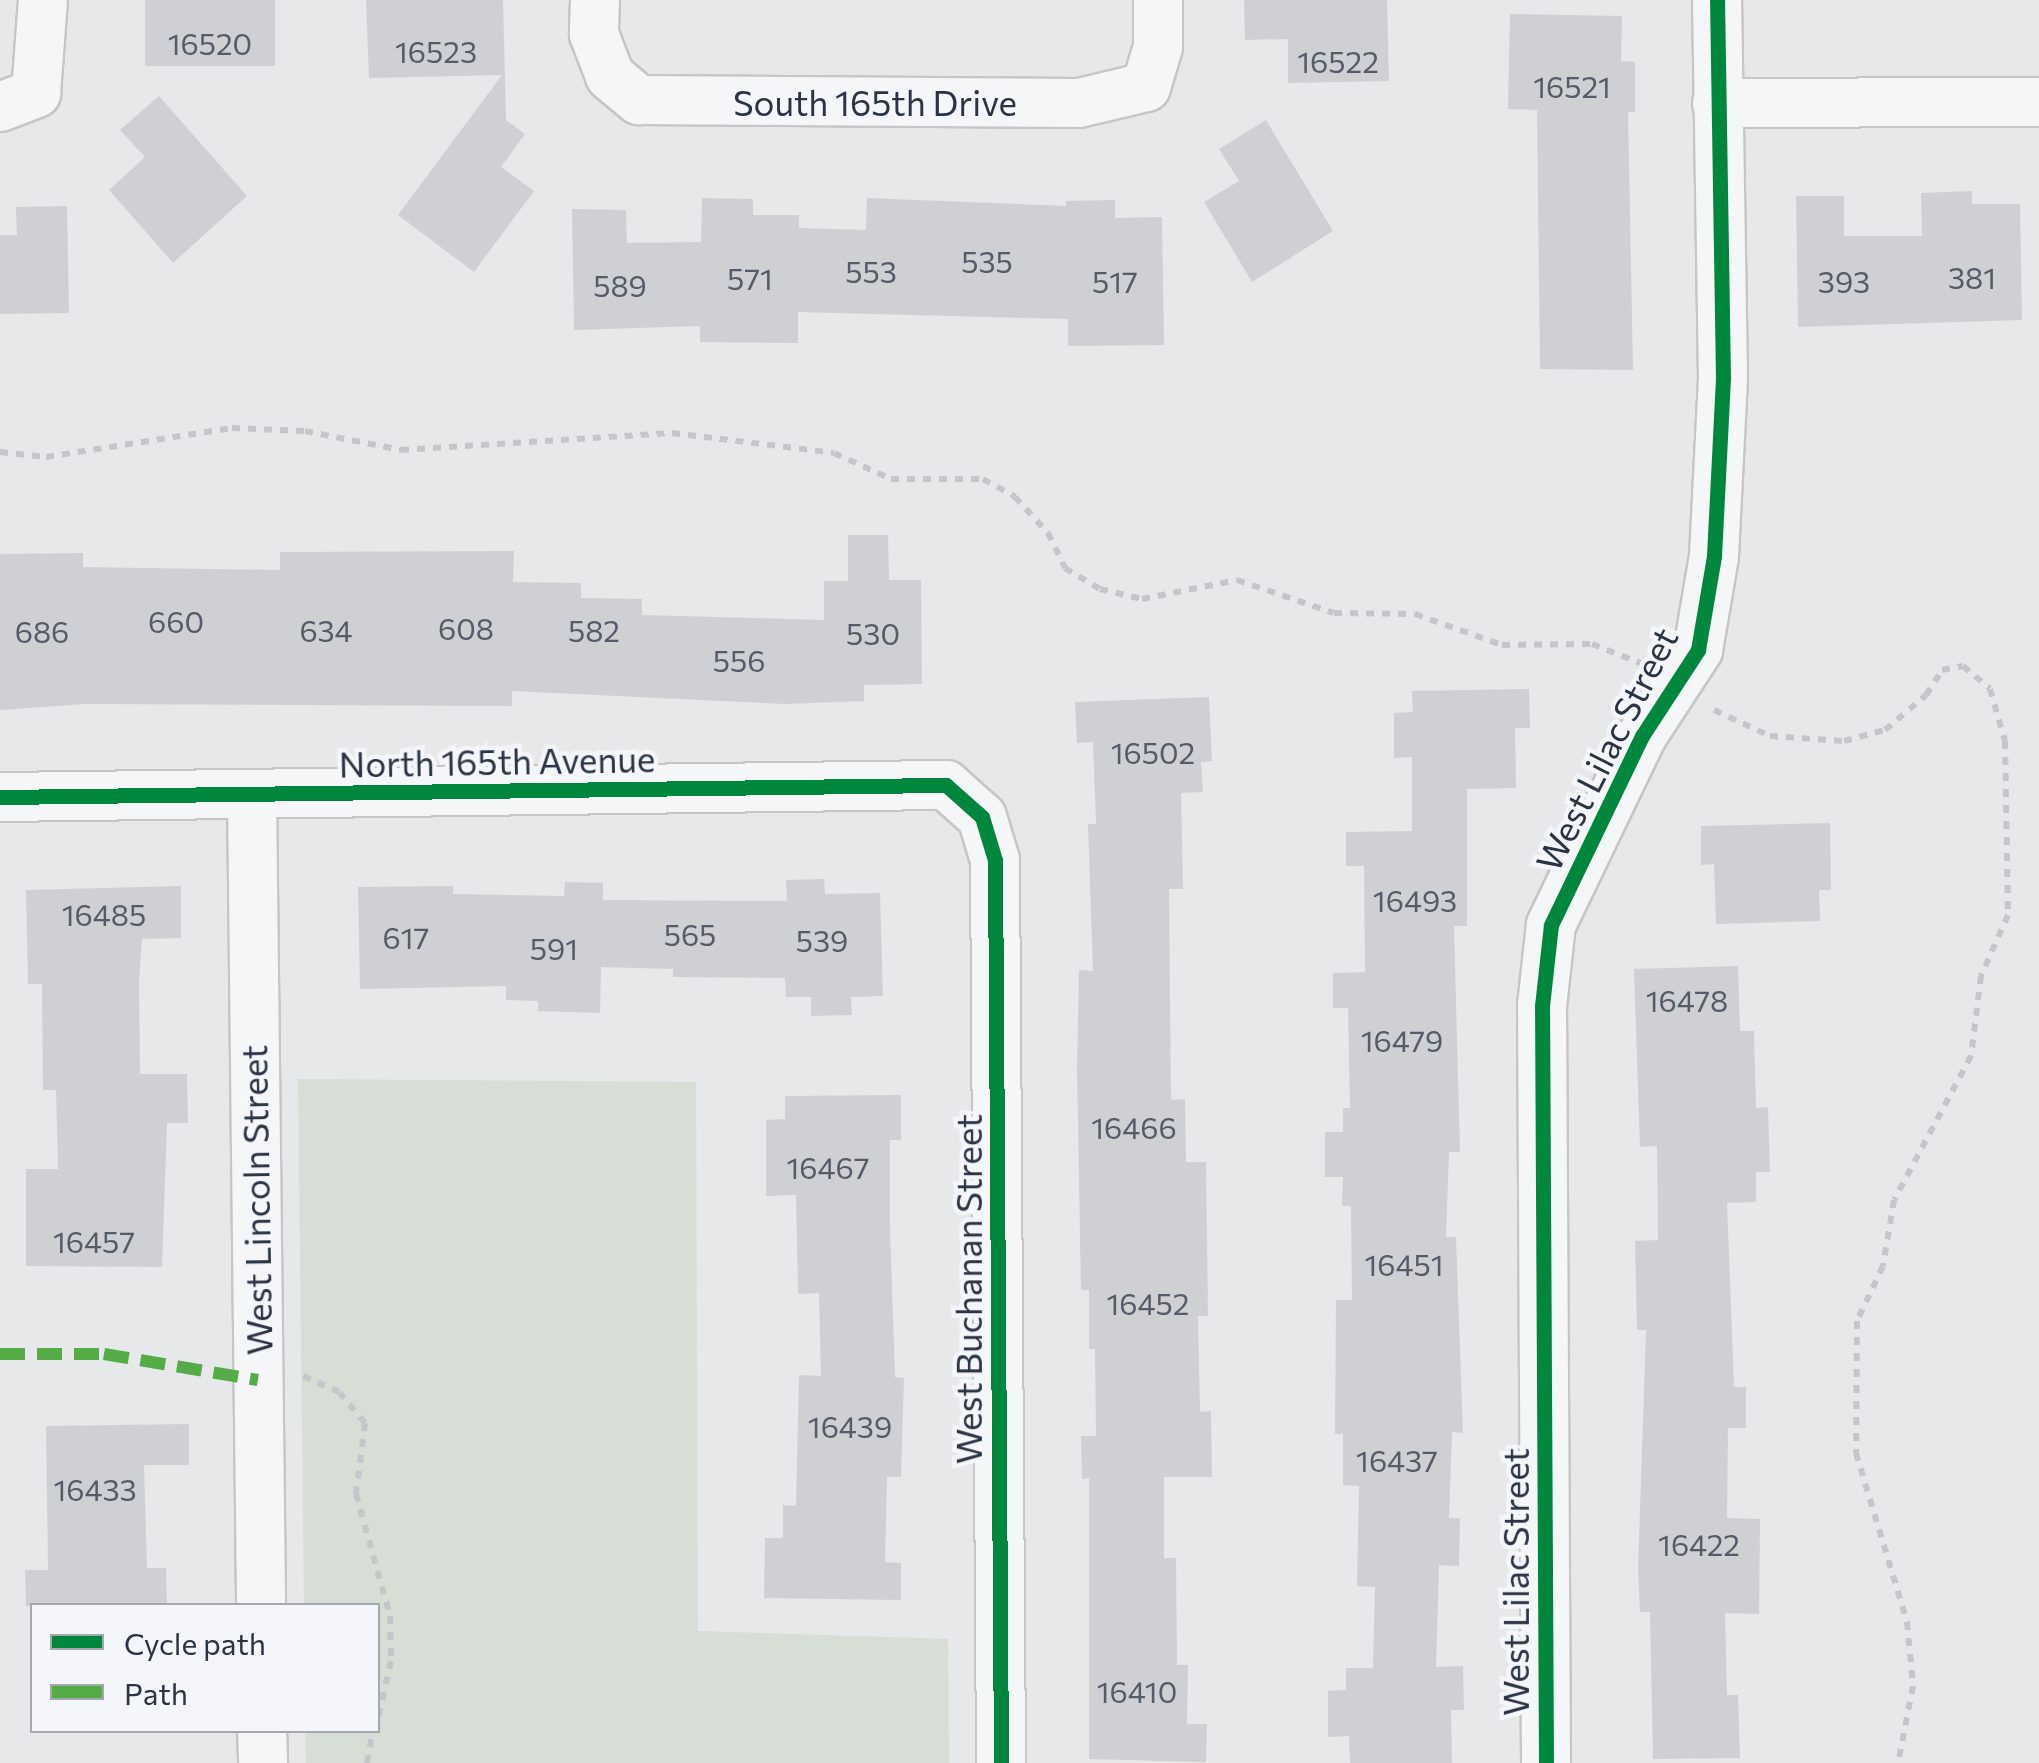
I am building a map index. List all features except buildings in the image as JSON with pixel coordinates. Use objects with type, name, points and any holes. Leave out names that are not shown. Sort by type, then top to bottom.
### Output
[{"type":"street","points":[[18,100],[43,0]]},
{"type":"street","name":"South 165th Drive","points":[[595,0],[594,34],[610,76],[639,100],[1078,103],[1146,87],[1158,47],[1158,0]]},
{"type":"street","name":"West Lilac Street","points":[[1546,1763],[1542,1006],[1551,925],[1642,736],[1698,650],[1714,556],[1723,379],[1716,0]]},
{"type":"street","points":[[1716,102],[2039,102]]},
{"type":"street","name":"North 165th Avenue","points":[[0,797],[946,785],[982,817]]},
{"type":"street","name":"West Lincoln Street","points":[[252,794],[261,1603]]},
{"type":"street","name":"West Buchanan Street","points":[[982,817],[995,860],[1001,1763]]},
{"type":"street","points":[[262,1733],[263,1763]]},
{"type":"path","points":[[0,452],[61,455],[232,428],[306,431],[401,450],[672,433],[834,452],[891,479],[984,479],[1015,497],[1048,533],[1066,568],[1100,590],[1142,599],[1237,580],[1334,612],[1415,614],[1502,646],[1592,644],[1626,654],[1770,736],[1844,741],[1885,730],[1926,695],[1942,670],[1963,666],[1990,689],[2006,741],[2008,915],[1981,976],[1971,1056],[1956,1092],[1920,1140],[1894,1200],[1883,1266],[1858,1321],[1852,1401],[1856,1453],[1908,1622],[1912,1686],[1898,1763]]},
{"type":"path","points":[[258,1380],[294,1374],[323,1383],[354,1405],[365,1423],[367,1446],[356,1494],[390,1616],[391,1661],[380,1709]]},
{"type":"path","points":[[367,1763],[372,1733]]},
{"type":"shaded area","points":[[298,1079],[696,1082],[698,1631],[948,1639],[949,1763],[306,1763],[305,1733],[380,1733],[380,1603],[304,1603]]},
{"type":"marked path","points":[[0,1354],[104,1354],[258,1380]]},
{"type":"cycle path","points":[[1546,1763],[1542,1006],[1551,925],[1642,736],[1698,650],[1714,556],[1723,379],[1717,0]]},
{"type":"cycle path","points":[[0,797],[946,785],[982,817],[995,860],[1001,1763]]}]
